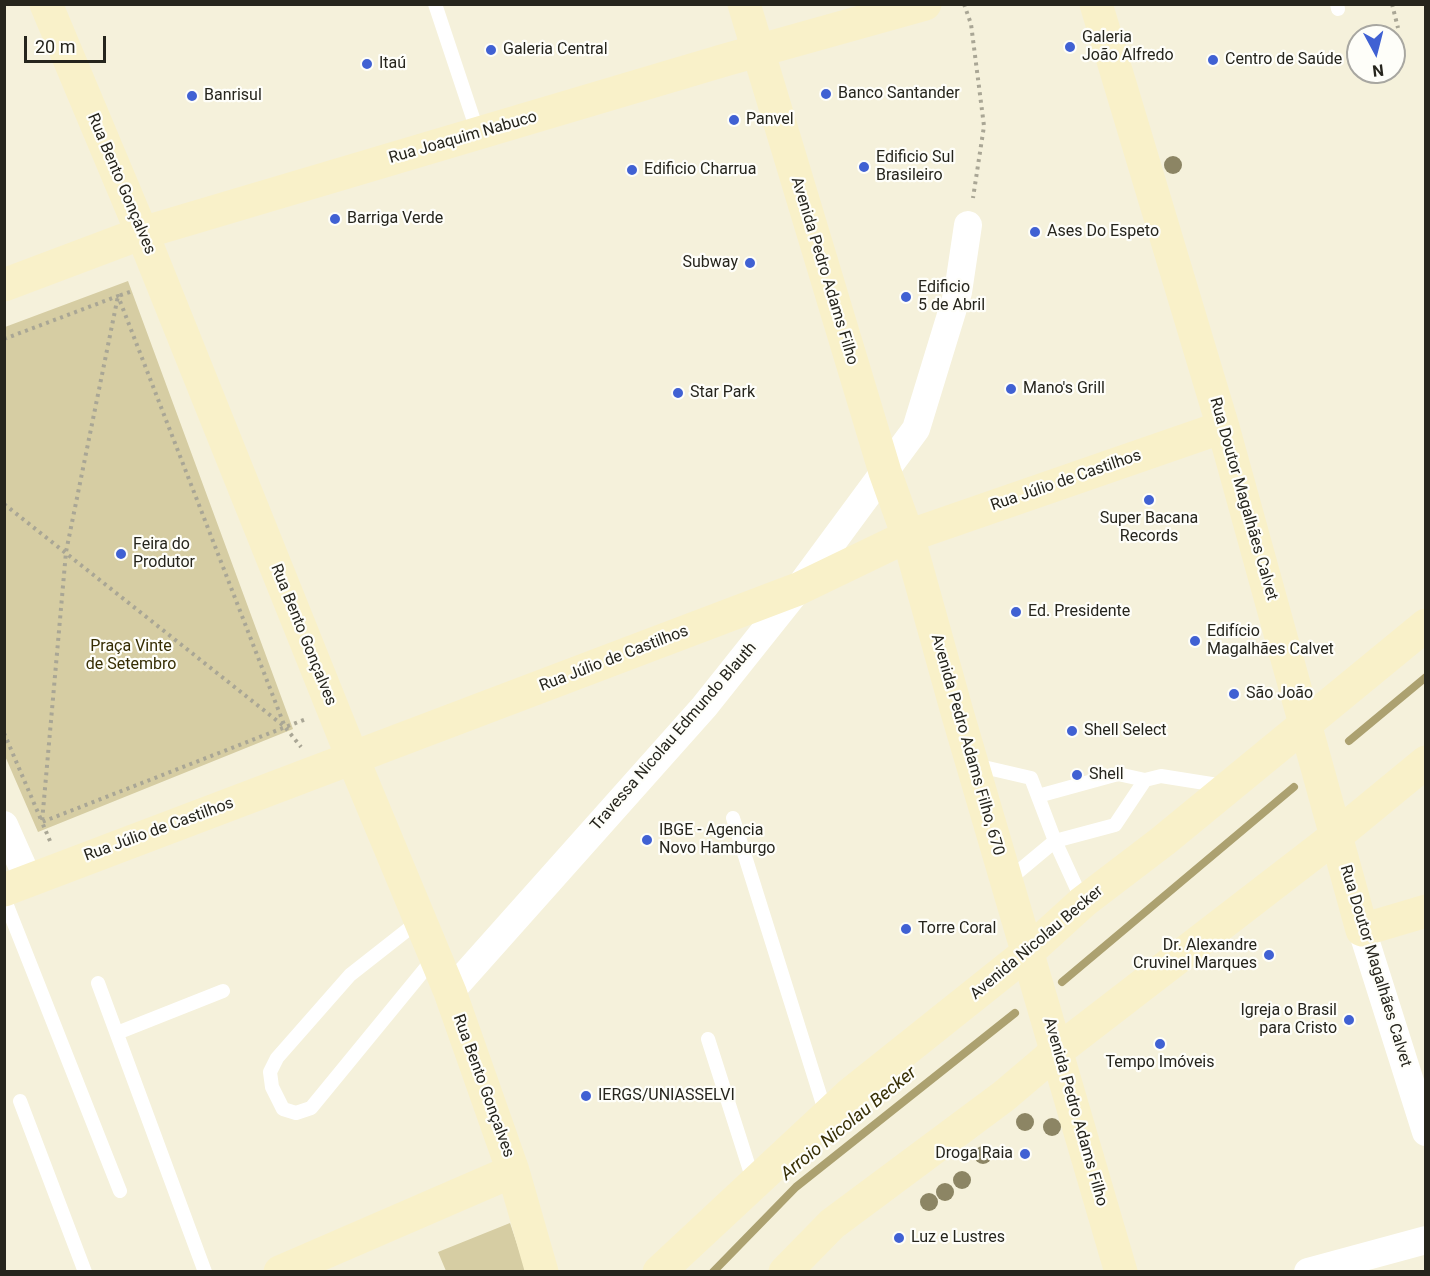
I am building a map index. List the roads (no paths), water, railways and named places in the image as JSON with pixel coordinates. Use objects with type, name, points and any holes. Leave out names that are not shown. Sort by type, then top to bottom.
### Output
[{"type":"main road","name":"Rua Bento Gonçalves","points":[[46,4],[142,233],[353,759],[450,992],[513,1171],[542,1272]]},
{"type":"main road","name":"Avenida Pedro Adams Filho","points":[[744,4],[885,472],[908,536]]},
{"type":"main road","name":"Rua Joaquim Nabuco","points":[[4,285],[142,233],[757,51],[925,4]]},
{"type":"main road","name":"Rua Doutor Magalhães Calvet","points":[[1096,4],[1223,427],[1307,723],[1362,930]]},
{"type":"main road","name":"Rua Júlio de Castilhos","points":[[12,889],[798,590],[908,536],[1223,427]]},
{"type":"main road","name":"Avenida Pedro Adams Filho, 670","points":[[908,536],[1027,953]]},
{"type":"main road","name":"Avenida Nicolau Becker","points":[[659,1272],[827,1116],[1027,953],[1083,902],[1229,787],[1425,625]]},
{"type":"main road","points":[[785,1272],[832,1224],[1004,1096],[1057,1051],[1336,836],[1425,762]]},
{"type":"main road","points":[[1362,930],[1425,911]]},
{"type":"main road","name":"Avenida Pedro Adams Filho","points":[[1027,953],[1121,1272]]},
{"type":"main road","points":[[295,1268],[513,1171]]},
{"type":"street","name":"Travessa Nicolau Edmundo Blauth","points":[[450,992],[704,707],[798,590],[916,429],[958,292],[968,225]]},
{"type":"street","points":[[4,825],[12,889]]},
{"type":"street","name":"Rua Doutor Magalhães Calvet","points":[[1362,930],[1425,1132]]},
{"type":"street","points":[[1308,1272],[1425,1240]]},
{"type":"lane","points":[[435,4],[478,133]]},
{"type":"lane","points":[[972,764],[1031,778],[1055,841],[1083,902]]},
{"type":"lane","points":[[1038,796],[1118,774],[1145,780],[1161,776],[1229,787]]},
{"type":"lane","points":[[1007,881],[1055,841],[1115,825],[1145,780]]},
{"type":"lane","points":[[733,818],[827,1116]]},
{"type":"lane","points":[[12,889],[120,1191]]},
{"type":"lane","points":[[421,919],[350,975],[277,1058],[270,1072],[272,1087],[283,1109],[296,1113],[311,1108],[435,956]]},
{"type":"lane","points":[[98,984],[205,1272]]},
{"type":"lane","points":[[117,1033],[223,991]]},
{"type":"lane","points":[[708,1039],[754,1183]]},
{"type":"lane","points":[[20,1101],[85,1272]]},
{"type":"waterway","name":"Arroio Nicolau Becker","points":[[1349,741],[1426,677]]},
{"type":"waterway","name":"Arroio Nicolau Becker","points":[[1062,982],[1294,787]]},
{"type":"waterway","name":"Arroio Nicolau Becker","points":[[713,1272],[796,1187],[1015,1013]]},
{"type":"place","name":"Galeria João Alfredo","points":[[1070,47]]},
{"type":"place","name":"Galeria Central","points":[[491,50]]},
{"type":"place","name":"Centro de Saúde","points":[[1213,60]]},
{"type":"place","name":"Itaú","points":[[367,64]]},
{"type":"place","name":"Banco Santander","points":[[826,94]]},
{"type":"place","name":"Banrisul","points":[[192,96]]},
{"type":"place","name":"Panvel","points":[[734,120]]},
{"type":"place","name":"Edificio Sul Brasileiro","points":[[864,167]]},
{"type":"place","name":"Edificio Charrua","points":[[632,170]]},
{"type":"place","name":"Barriga Verde","points":[[335,219]]},
{"type":"place","name":"Ases Do Espeto","points":[[1035,232]]},
{"type":"place","name":"Subway","points":[[750,263]]},
{"type":"place","name":"Edificio 5 de Abril","points":[[906,297]]},
{"type":"place","name":"Mano's Grill","points":[[1011,389]]},
{"type":"place","name":"Star Park","points":[[678,393]]},
{"type":"place","name":"Super Bacana Records","points":[[1149,500]]},
{"type":"place","name":"Feira do Produtor","points":[[121,554]]},
{"type":"place","name":"Ed. Presidente","points":[[1016,612]]},
{"type":"place","name":"Edifício Magalhães Calvet","points":[[1195,641]]},
{"type":"place","name":"São João","points":[[1234,694]]},
{"type":"place","name":"Shell Select","points":[[1072,731]]},
{"type":"place","name":"Shell","points":[[1077,775]]},
{"type":"place","name":"IBGE - Agencia Novo Hamburgo","points":[[647,840]]},
{"type":"place","name":"Torre Coral","points":[[906,929]]},
{"type":"place","name":"Dr. Alexandre Cruvinel Marques","points":[[1269,955]]},
{"type":"place","name":"Igreja o Brasil para Cristo","points":[[1349,1020]]},
{"type":"place","name":"Tempo Imóveis","points":[[1160,1044]]},
{"type":"place","name":"IERGS/UNIASSELVI","points":[[586,1096]]},
{"type":"place","name":"Droga Raia","points":[[1025,1154]]},
{"type":"place","name":"Luz e Lustres","points":[[899,1238]]},
{"type":"park label","name":"Praça Vinte de Setembro","points":[[131,656]]}]
